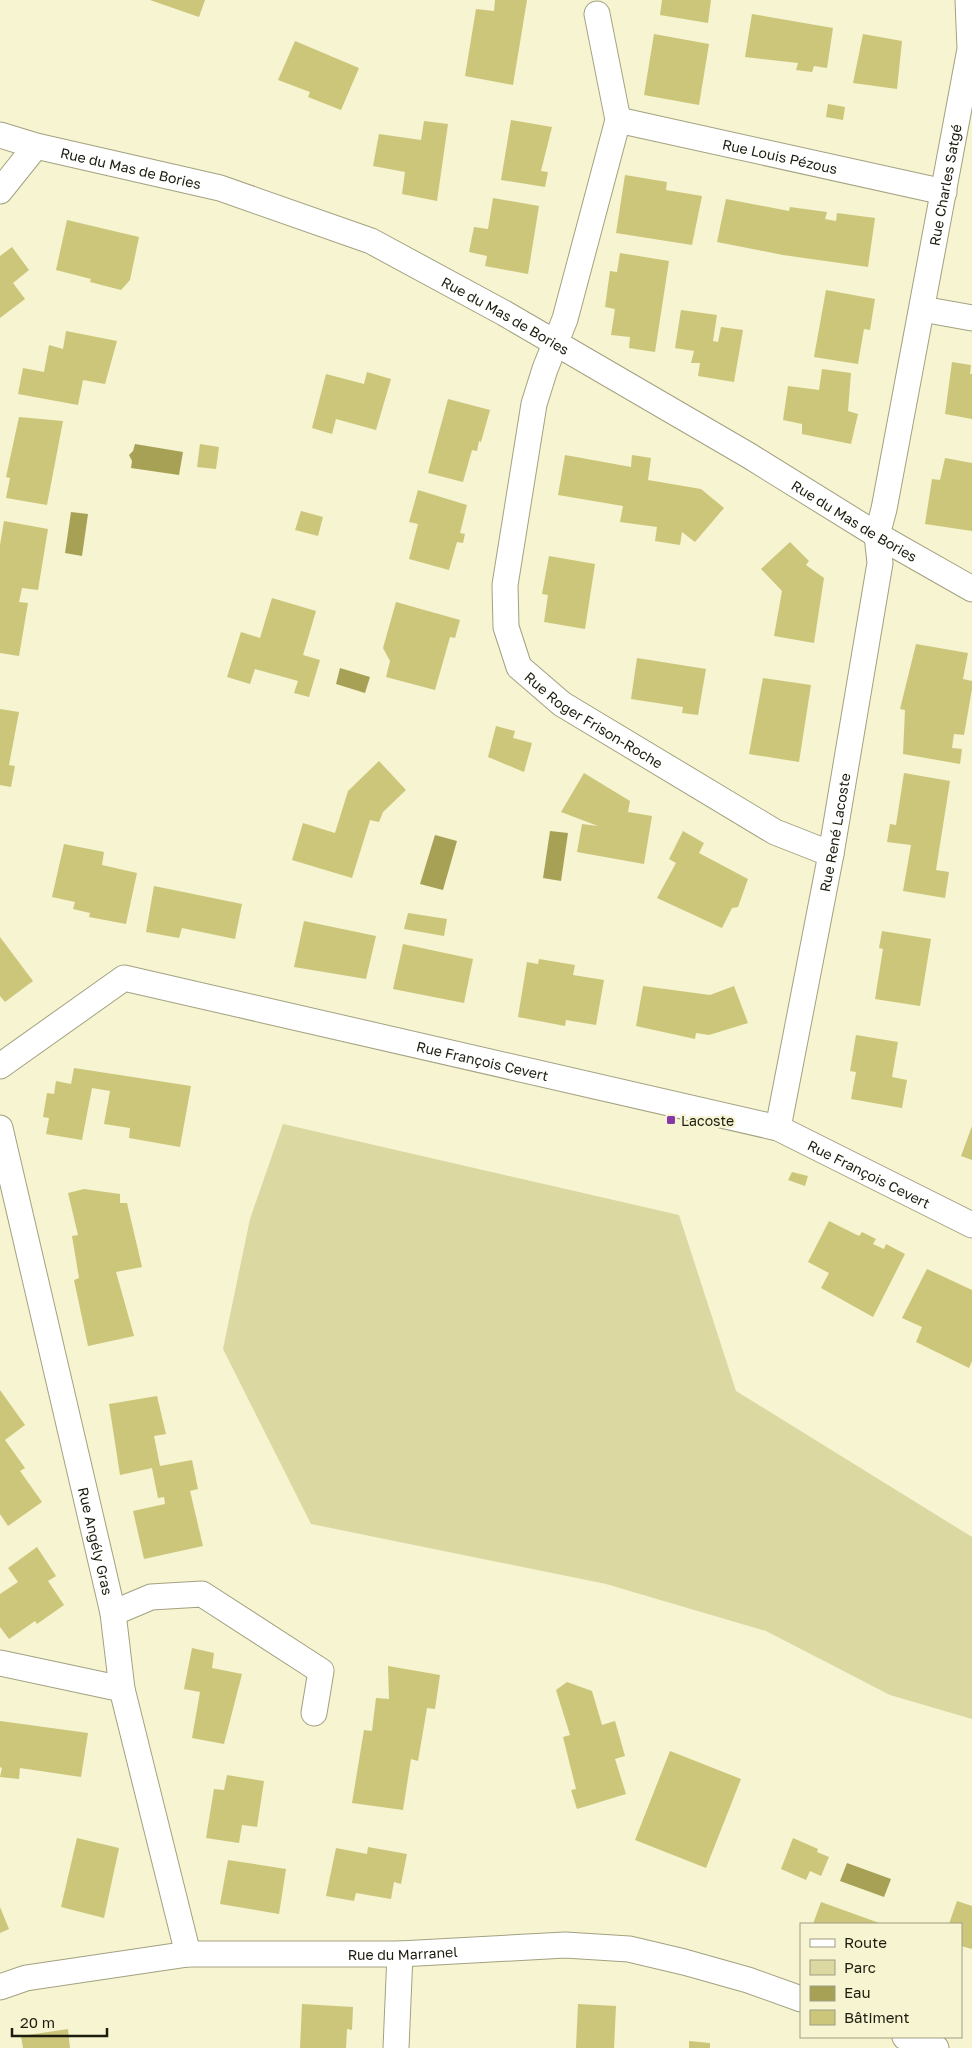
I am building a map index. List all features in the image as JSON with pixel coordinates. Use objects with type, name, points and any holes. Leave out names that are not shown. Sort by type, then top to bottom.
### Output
[{"type":"street","name":"Rue Charles Satgé","points":[[877,534],[884,509],[970,49],[968,0]]},
{"type":"street","points":[[555,343],[566,320],[618,120],[597,14]]},
{"type":"street","name":"Rue Louis Pézous","points":[[618,120],[944,192]]},
{"type":"street","name":"Rue du Mas de Bories","points":[[0,134],[36,146],[220,188],[371,241],[504,313],[748,455],[877,534],[972,589]]},
{"type":"street","points":[[0,191],[36,146]]},
{"type":"street","points":[[922,309],[972,318]]},
{"type":"street","name":"Rue Roger Frison-Roche","points":[[555,343],[534,404],[505,585],[506,627],[519,667],[562,704],[775,832],[831,854]]},
{"type":"street","name":"Rue René Lacoste","points":[[778,1128],[831,854],[880,564],[877,534]]},
{"type":"street","name":"Rue François Cevert","points":[[0,1066],[124,978],[778,1128],[972,1225]]},
{"type":"street","name":"Rue Angély Gras","points":[[0,1128],[113,1613],[122,1689],[188,1954]]},
{"type":"street","points":[[113,1613],[151,1597],[202,1594],[321,1671],[314,1713]]},
{"type":"street","points":[[0,1663],[122,1689]]},
{"type":"street","name":"Rue du Marranel","points":[[0,1987],[26,1978],[188,1954],[400,1954],[564,1945],[628,1949],[748,1980],[800,1999]]},
{"type":"street","points":[[396,2048],[400,1954]]},
{"type":"street","points":[[908,2038],[936,2048]]},
{"type":"green space","points":[[283,1124],[679,1215],[736,1391],[972,1537],[972,1719],[890,1695],[766,1631],[606,1584],[311,1524],[223,1349],[250,1219]]},
{"type":"water","points":[[135,444],[183,452],[179,475],[131,468],[132,461],[129,455],[133,451]]},
{"type":"water","points":[[71,512],[88,514],[82,556],[65,553]]},
{"type":"water","points":[[340,668],[370,677],[365,693],[336,684]]},
{"type":"water","points":[[550,831],[568,833],[561,881],[543,878]]},
{"type":"water","points":[[435,835],[457,841],[443,890],[420,884]]},
{"type":"water","points":[[847,1863],[891,1879],[884,1897],[840,1881]]},
{"type":"building","points":[[150,0],[205,0],[199,17]]},
{"type":"building","points":[[495,0],[527,0],[513,85],[465,76],[476,9],[494,11]]},
{"type":"building","points":[[662,0],[711,0],[708,23],[660,15]]},
{"type":"building","points":[[752,14],[833,28],[827,68],[814,66],[812,72],[796,70],[798,63],[745,57]]},
{"type":"building","points":[[654,34],[709,44],[699,105],[644,95]]},
{"type":"building","points":[[863,34],[902,41],[897,89],[853,83]]},
{"type":"building","points":[[295,41],[359,68],[341,110],[308,97],[310,92],[278,80]]},
{"type":"building","points":[[828,104],[845,107],[843,120],[826,117]]},
{"type":"building","points":[[511,120],[552,127],[541,171],[548,172],[545,187],[501,180]]},
{"type":"building","points":[[424,121],[448,124],[437,201],[402,194],[405,172],[373,166],[379,134],[421,140]]},
{"type":"building","points":[[625,175],[667,182],[666,190],[702,196],[692,245],[616,233]]},
{"type":"building","points":[[493,198],[539,206],[528,274],[485,266],[487,256],[469,252],[474,227],[488,229]]},
{"type":"building","points":[[726,199],[789,211],[790,207],[827,212],[825,219],[836,221],[837,213],[875,218],[868,267],[783,255],[717,242]]},
{"type":"building","points":[[67,220],[139,237],[130,280],[121,290],[90,282],[91,279],[56,270]]},
{"type":"building","points":[[12,247],[29,270],[13,283],[25,299],[0,318],[0,256]]},
{"type":"building","points":[[620,253],[669,261],[655,352],[629,348],[630,337],[611,335],[615,309],[605,307],[610,271],[617,272]]},
{"type":"building","points":[[826,290],[875,299],[870,330],[864,329],[858,364],[814,357]]},
{"type":"building","points":[[681,310],[717,315],[713,341],[718,342],[721,327],[743,330],[734,382],[698,376],[700,363],[691,363],[694,351],[675,348]]},
{"type":"building","points":[[66,331],[117,341],[105,384],[83,380],[78,405],[18,394],[23,368],[44,372],[49,345],[63,349]]},
{"type":"building","points":[[952,362],[971,365],[972,419],[945,414]]},
{"type":"building","points":[[822,369],[851,373],[848,411],[858,414],[851,444],[802,434],[802,424],[783,420],[788,386],[819,390]]},
{"type":"building","points":[[367,372],[391,379],[376,430],[336,419],[332,434],[312,428],[326,374],[364,384]]},
{"type":"building","points":[[448,399],[490,410],[477,451],[472,450],[463,482],[428,473]]},
{"type":"building","points":[[19,417],[63,421],[47,505],[6,498],[10,478],[6,477]]},
{"type":"building","points":[[200,444],[219,447],[216,469],[197,467]]},
{"type":"building","points":[[565,455],[631,467],[632,455],[651,458],[648,480],[701,489],[724,508],[695,542],[682,532],[680,545],[655,541],[657,527],[620,522],[623,506],[558,495]]},
{"type":"building","points":[[945,458],[972,463],[972,531],[925,524],[932,479],[940,480]]},
{"type":"building","points":[[418,490],[467,505],[460,533],[465,534],[463,543],[457,542],[449,570],[409,559],[418,524],[409,522]]},
{"type":"building","points":[[301,511],[323,517],[318,536],[295,530]]},
{"type":"building","points":[[4,521],[48,529],[38,590],[22,588],[19,602],[28,603],[19,656],[0,653],[0,545]]},
{"type":"building","points":[[790,542],[809,561],[806,565],[824,578],[814,643],[774,636],[782,591],[761,569]]},
{"type":"building","points":[[549,556],[595,564],[585,629],[544,622],[548,595],[542,594]]},
{"type":"building","points":[[272,598],[316,611],[303,655],[320,660],[309,697],[294,693],[298,681],[255,669],[250,684],[227,677],[241,632],[260,638]]},
{"type":"building","points":[[396,602],[460,620],[455,638],[450,637],[435,690],[386,677],[390,661],[383,648]]},
{"type":"building","points":[[916,644],[968,653],[963,679],[972,681],[972,689],[964,735],[954,734],[952,748],[962,749],[960,764],[903,754],[905,710],[900,709]]},
{"type":"building","points":[[637,658],[706,669],[698,715],[682,713],[683,707],[631,699]]},
{"type":"building","points":[[763,678],[811,685],[799,762],[749,754]]},
{"type":"building","points":[[0,709],[19,712],[9,765],[15,766],[11,787],[0,785]]},
{"type":"building","points":[[496,726],[515,731],[513,738],[532,743],[524,772],[488,757]]},
{"type":"building","points":[[379,761],[406,790],[383,812],[379,822],[370,820],[352,878],[292,860],[303,823],[335,833],[348,791]]},
{"type":"building","points":[[584,773],[630,801],[628,812],[652,816],[644,864],[577,852],[582,824],[598,826],[561,812]]},
{"type":"building","points":[[904,773],[950,781],[936,870],[949,872],[945,898],[903,891],[911,845],[887,842],[890,824],[896,825]]},
{"type":"building","points":[[683,831],[704,843],[699,853],[748,879],[738,907],[732,908],[722,928],[657,898],[676,863],[669,859]]},
{"type":"building","points":[[64,844],[104,852],[102,865],[137,873],[126,924],[89,917],[90,913],[73,909],[75,902],[52,897]]},
{"type":"building","points":[[154,886],[242,904],[235,939],[182,928],[179,938],[146,932]]},
{"type":"building","points":[[408,913],[447,919],[444,936],[404,929]]},
{"type":"building","points":[[304,921],[376,936],[366,979],[294,967]]},
{"type":"building","points":[[882,931],[931,939],[920,1006],[875,999],[883,949],[879,948]]},
{"type":"building","points":[[0,937],[33,981],[5,1002],[0,996]]},
{"type":"building","points":[[403,944],[473,959],[464,1003],[393,989]]},
{"type":"building","points":[[539,959],[575,965],[573,975],[604,980],[596,1025],[566,1020],[565,1026],[518,1017],[527,962],[538,964]]},
{"type":"building","points":[[643,986],[710,995],[734,986],[748,1023],[709,1035],[696,1033],[695,1039],[636,1026]]},
{"type":"building","points":[[856,1035],[898,1042],[892,1077],[907,1080],[902,1108],[851,1099],[856,1072],[850,1071]]},
{"type":"building","points":[[74,1068],[191,1086],[180,1147],[129,1138],[130,1128],[104,1124],[110,1091],[92,1088],[82,1140],[46,1134],[49,1118],[43,1117],[47,1093],[54,1094],[56,1081],[71,1084]]},
{"type":"building","points":[[972,1126],[972,1160],[961,1156]]},
{"type":"building","points":[[792,1172],[808,1176],[805,1186],[788,1180]]},
{"type":"building","points":[[84,1189],[120,1194],[120,1203],[127,1203],[142,1267],[116,1272],[134,1336],[88,1346],[74,1280],[79,1278],[72,1236],[78,1235],[68,1193]]},
{"type":"building","points":[[829,1221],[859,1236],[862,1232],[876,1239],[873,1244],[884,1249],[886,1244],[905,1254],[873,1317],[821,1288],[829,1273],[808,1262]]},
{"type":"building","points":[[927,1269],[972,1290],[972,1361],[969,1368],[916,1342],[922,1327],[902,1318]]},
{"type":"building","points":[[0,1390],[25,1425],[5,1440],[25,1468],[20,1471],[42,1502],[8,1526],[0,1514]]},
{"type":"building","points":[[157,1396],[166,1434],[154,1436],[160,1466],[192,1460],[198,1489],[190,1491],[203,1546],[144,1559],[133,1511],[165,1504],[164,1497],[158,1498],[152,1468],[120,1475],[109,1404]]},
{"type":"building","points":[[37,1547],[56,1576],[48,1581],[64,1605],[37,1624],[35,1621],[9,1639],[0,1627],[0,1594],[18,1582],[8,1568]]},
{"type":"building","points":[[192,1648],[214,1653],[212,1668],[242,1674],[224,1744],[192,1738],[200,1692],[184,1689]]},
{"type":"building","points":[[388,1666],[440,1675],[435,1709],[427,1708],[418,1761],[411,1759],[403,1810],[352,1803],[364,1730],[372,1731],[376,1698],[389,1699]]},
{"type":"building","points":[[567,1682],[592,1691],[602,1725],[615,1721],[625,1756],[615,1759],[626,1794],[577,1809],[571,1790],[576,1789],[563,1737],[570,1735],[556,1690]]},
{"type":"building","points":[[0,1721],[88,1733],[81,1777],[20,1768],[19,1779],[0,1777],[2,1768],[0,1767]]},
{"type":"building","points":[[670,1751],[741,1779],[706,1868],[635,1840]]},
{"type":"building","points":[[227,1775],[264,1781],[257,1827],[242,1825],[239,1843],[206,1838],[214,1789],[224,1790]]},
{"type":"building","points":[[77,1838],[119,1848],[104,1918],[61,1907]]},
{"type":"building","points":[[793,1838],[818,1849],[817,1852],[829,1857],[821,1876],[810,1871],[806,1880],[781,1869]]},
{"type":"building","points":[[368,1847],[407,1854],[401,1884],[394,1882],[391,1899],[356,1893],[354,1901],[326,1896],[336,1848],[367,1854]]},
{"type":"building","points":[[228,1860],[286,1869],[279,1914],[220,1904]]},
{"type":"building","points":[[957,1901],[972,1906],[972,1949],[962,1946],[962,1923],[949,1923]]},
{"type":"building","points":[[821,1902],[879,1923],[813,1923]]},
{"type":"building","points":[[0,1907],[9,1929],[0,1933]]},
{"type":"building","points":[[302,2004],[353,2007],[352,2030],[347,2029],[346,2048],[300,2048]]},
{"type":"building","points":[[578,2004],[616,2006],[614,2048],[576,2048]]},
{"type":"building","points":[[68,2029],[70,2048],[23,2048],[21,2036]]},
{"type":"building","points":[[689,2041],[710,2043],[710,2048],[689,2048]]},
{"type":"place","name":"Lacoste","points":[[671,1120]]}]
